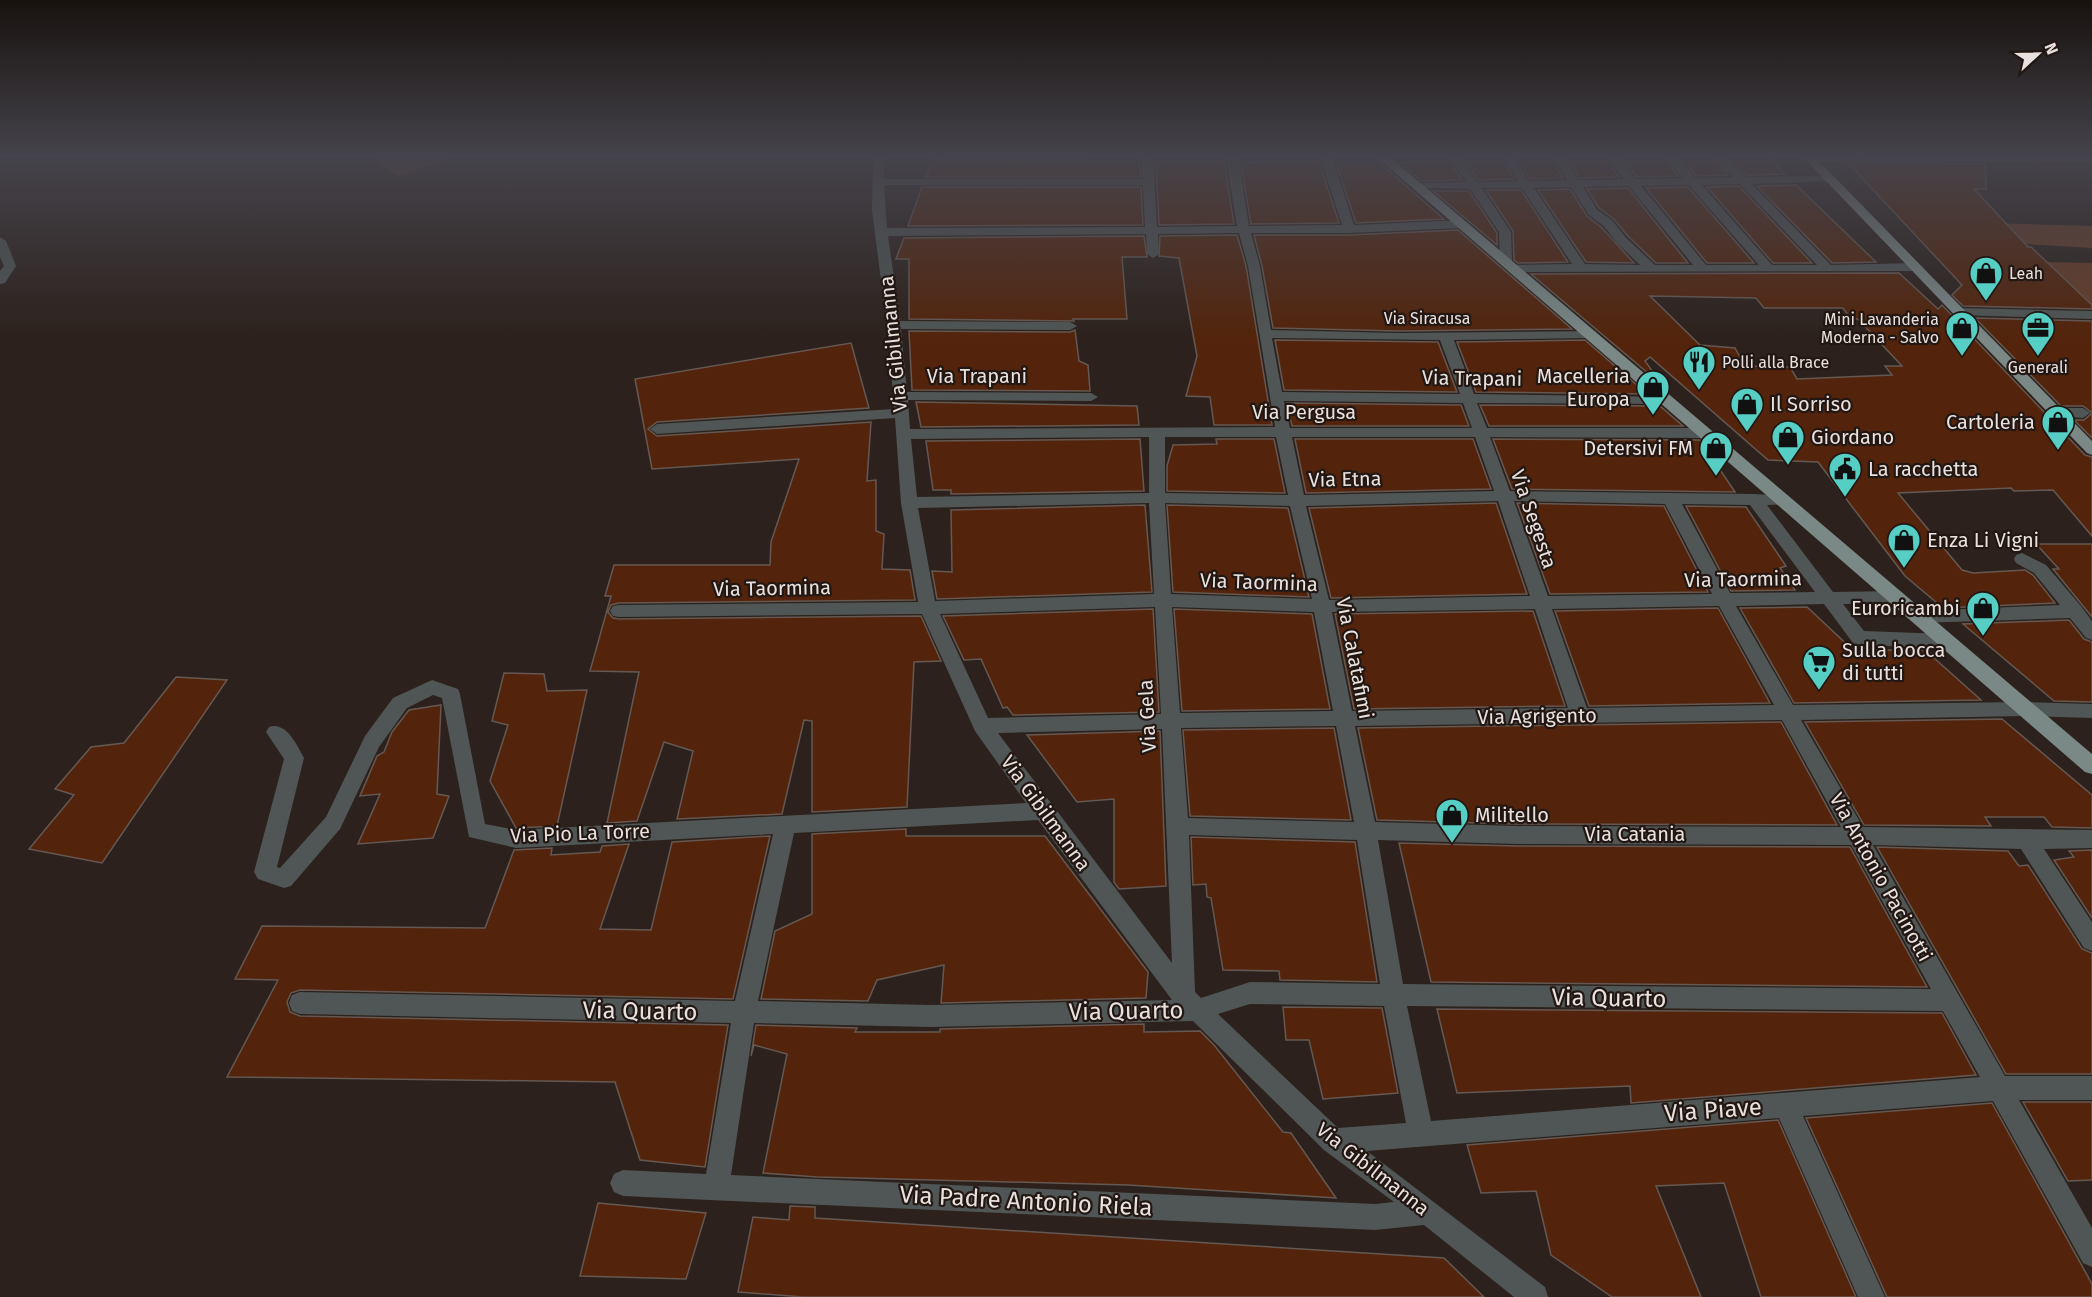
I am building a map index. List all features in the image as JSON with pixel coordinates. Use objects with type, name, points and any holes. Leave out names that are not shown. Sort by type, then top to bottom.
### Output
[{"type":"main road","points":[[1455,218],[2092,766]]},
{"type":"main road","points":[[1868,218],[2092,450]]},
{"type":"street","name":"Via Gibilmanna","points":[[879,218],[894,325],[909,503],[928,608],[982,726],[1043,811],[1190,1004],[1333,1141],[1428,1212],[1535,1297]]},
{"type":"street","points":[[1151,218],[1153,254]]},
{"type":"street","name":"Via Calatafimi","points":[[1242,218],[1254,266],[1283,433],[1322,606],[1366,830],[1383,922],[1393,996],[1421,1134]]},
{"type":"street","points":[[1345,218],[1349,229]]},
{"type":"street","points":[[1495,218],[1505,232],[1510,264],[1581,268],[1703,269],[1916,267]]},
{"type":"street","points":[[1548,218],[1581,268]]},
{"type":"street","points":[[1601,218],[1651,268]]},
{"type":"street","points":[[1662,218],[1703,269]]},
{"type":"street","points":[[1724,218],[1769,269]]},
{"type":"street","points":[[1779,218],[1828,269]]},
{"type":"street","points":[[880,232],[1152,228],[1349,229],[1463,224]]},
{"type":"street","points":[[0,241],[10,266],[0,280]]},
{"type":"street","points":[[1959,312],[2092,315]]},
{"type":"street","points":[[894,325],[1070,326]]},
{"type":"street","name":"Via Siracusa","points":[[1265,334],[1446,337],[1590,334]]},
{"type":"street","name":"Via Segesta","points":[[1446,337],[1542,603],[1580,716]]},
{"type":"street","name":"Via Trapani","points":[[1276,396],[1668,401]]},
{"type":"street","name":"Via Trapani","points":[[657,429],[900,405],[1091,397]]},
{"type":"street","points":[[2057,413],[2083,413]]},
{"type":"street","name":"Via Gela","points":[[1157,432],[1157,498],[1169,721],[1190,1004]]},
{"type":"street","name":"Via Pergusa","points":[[902,434],[1705,433]]},
{"type":"street","name":"Via Etna","points":[[909,503],[1157,498],[1297,501],[1504,496],[1782,500]]},
{"type":"street","name":"Via Antonio Pacinotti","points":[[1671,499],[1725,601],[2092,1254]]},
{"type":"street","points":[[1754,499],[1859,638],[1946,641]]},
{"type":"street","points":[[2022,559],[2040,569],[2092,633]]},
{"type":"street","name":"Via Taormina","points":[[619,611],[928,608],[1164,600],[1322,606],[1897,597]]},
{"type":"street","points":[[1919,617],[2075,611]]},
{"type":"street","name":"Via Pio La Torre","points":[[276,732],[294,758],[265,872],[284,879],[333,823],[372,742],[400,703],[432,687],[450,694],[476,831],[516,839],[1043,811]]},
{"type":"street","name":"Via Agrigento","points":[[982,726],[1169,721],[2025,709],[2092,711]]},
{"type":"street","points":[[717,1187],[744,1013],[786,823]]},
{"type":"street","name":"Via Catania","points":[[1178,826],[1517,835],[1772,834],[2027,840],[2092,839]]},
{"type":"street","points":[[2027,840],[2092,941]]},
{"type":"street","name":"Via Quarto","points":[[300,1003],[930,1016],[1190,1004],[1250,993],[1949,1000]]},
{"type":"street","name":"Via Piave","points":[[1333,1141],[1999,1088],[2092,1088]]},
{"type":"street","points":[[1786,1105],[1872,1297]]},
{"type":"street","name":"Via Padre Antonio Riela","points":[[623,1183],[1375,1217],[1428,1212]]},
{"type":"shaded area","points":[[1989,223],[2092,226],[2092,248],[2025,244]]},
{"type":"shaded area","points":[[2047,262],[2092,263],[2092,307]]},
{"type":"building","points":[[911,218],[1143,218],[1143,225],[908,226]]},
{"type":"building","points":[[1159,218],[1233,218],[1234,224],[1159,225]]},
{"type":"building","points":[[1250,218],[1337,218],[1339,223],[1251,224]]},
{"type":"building","points":[[1354,218],[1444,219],[1356,223]]},
{"type":"building","points":[[1464,218],[1487,218],[1497,233],[1497,245]]},
{"type":"building","points":[[1504,218],[1539,218],[1568,262],[1518,263],[1514,260],[1513,231]]},
{"type":"building","points":[[1556,218],[1589,218],[1602,228],[1634,263],[1586,262]]},
{"type":"building","points":[[1612,218],[1652,218],[1688,263],[1656,263]]},
{"type":"building","points":[[1670,218],[1715,218],[1754,263],[1707,263]]},
{"type":"building","points":[[1734,218],[1769,218],[1812,263],[1773,263]]},
{"type":"building","points":[[1788,218],[1830,218],[1876,262],[1832,263]]},
{"type":"building","points":[[1899,218],[2001,218],[2028,247],[2031,247],[2092,305],[2092,309],[1963,306],[1952,295],[1962,285]]},
{"type":"building","points":[[1458,230],[1572,329],[1399,331],[1273,328],[1254,235],[1349,235]]},
{"type":"building","points":[[1237,235],[1246,266],[1272,425],[1214,425],[1210,397],[1186,396],[1197,356],[1179,258],[1159,256],[1160,236]]},
{"type":"building","points":[[1144,236],[1147,257],[1122,257],[1127,319],[1073,319],[1074,321],[909,319],[909,259],[896,259],[904,238]]},
{"type":"building","points":[[1899,273],[1938,309],[1942,305],[2085,455],[2092,457],[2092,536],[2053,490],[2014,491],[2011,488],[1898,493],[1962,570],[1973,573],[2025,570],[2033,575],[2055,603],[1943,608],[1905,576],[1818,462],[1768,460],[1650,357],[1645,361],[1662,385],[1531,274]],"holes":[[[1650,296],[1756,298],[1764,308],[1843,308],[1851,319],[1858,319],[1902,366],[1885,366],[1892,375],[1797,379],[1790,367],[1745,366],[1735,348],[1700,345]]]},
{"type":"building","points":[[1975,318],[2092,321],[2092,413],[2083,406],[2061,406]]},
{"type":"building","points":[[1075,330],[1079,361],[1088,365],[1090,391],[912,390],[909,331],[1070,332]]},
{"type":"building","points":[[1275,340],[1438,342],[1457,392],[1284,390]]},
{"type":"building","points":[[1585,340],[1647,394],[1476,392],[1457,342]]},
{"type":"building","points":[[851,343],[869,408],[657,422],[648,429],[657,436],[871,422],[867,481],[876,480],[876,531],[884,534],[882,569],[910,570],[915,600],[619,603],[611,605],[608,612],[613,618],[619,619],[921,616],[941,661],[914,662],[907,807],[812,812],[812,721],[804,720],[782,814],[677,819],[693,751],[664,742],[637,821],[607,823],[639,672],[590,671],[611,596],[605,596],[614,565],[770,565],[771,542],[799,459],[652,469],[635,379]]},
{"type":"building","points":[[916,402],[1137,406],[1139,425],[921,427]]},
{"type":"building","points":[[1287,403],[1461,405],[1469,426],[1292,426]]},
{"type":"building","points":[[1480,405],[1660,406],[1683,426],[1489,426]]},
{"type":"building","points":[[2092,413],[2092,438],[2074,420],[2084,420]]},
{"type":"building","points":[[1140,439],[1144,491],[951,494],[951,490],[933,490],[926,441]]},
{"type":"building","points":[[1216,439],[1274,439],[1285,493],[1167,491],[1167,466],[1173,445],[1217,444]]},
{"type":"building","points":[[1295,439],[1473,439],[1491,489],[1306,493]]},
{"type":"building","points":[[1493,439],[1700,440],[1735,492],[1512,489]]},
{"type":"building","points":[[1496,503],[1527,594],[1331,598],[1309,508]]},
{"type":"building","points":[[1517,503],[1664,506],[1708,592],[1550,594]]},
{"type":"building","points":[[1145,505],[1152,592],[937,599],[932,571],[952,572],[951,510]]},
{"type":"building","points":[[1167,505],[1288,508],[1309,597],[1173,592]]},
{"type":"building","points":[[1686,506],[1746,507],[1786,566],[1780,568],[1795,590],[1731,591]]},
{"type":"building","points":[[2036,544],[2092,544],[2092,617],[2053,569],[2059,569]]},
{"type":"building","points":[[1807,607],[1853,650],[1925,650],[1981,700],[1794,703],[1740,608]]},
{"type":"building","points":[[1718,608],[1770,703],[1589,706],[1555,611]]},
{"type":"building","points":[[1153,609],[1159,712],[1013,715],[1007,707],[1003,708],[981,659],[964,660],[943,616]]},
{"type":"building","points":[[1174,609],[1312,614],[1330,709],[1182,711]]},
{"type":"building","points":[[1533,611],[1565,706],[1354,709],[1335,614]]},
{"type":"building","points":[[2069,620],[2084,639],[2092,642],[2092,702],[2054,701],[1963,624]]},
{"type":"building","points":[[504,673],[544,674],[547,691],[587,690],[557,826],[516,828],[490,781],[508,725],[492,721]]},
{"type":"building","points":[[176,677],[227,680],[102,863],[29,849],[74,795],[55,789],[91,747],[124,743]]},
{"type":"building","points":[[441,705],[437,794],[449,796],[433,838],[358,844],[380,794],[360,796],[377,756],[384,752],[392,732],[409,710]]},
{"type":"building","points":[[2002,719],[2092,795],[2092,828],[2052,827],[2044,817],[1985,817],[1991,826],[1864,825],[1805,722]]},
{"type":"building","points":[[1781,722],[1837,825],[1517,824],[1377,820],[1358,728]]},
{"type":"building","points":[[1334,728],[1351,820],[1190,816],[1183,730]]},
{"type":"building","points":[[1160,731],[1166,886],[1119,889],[1114,882],[1114,799],[1077,802],[1027,735]]},
{"type":"building","points":[[906,829],[906,836],[1045,836],[1148,972],[1146,998],[941,1003],[944,965],[877,980],[868,1001],[761,999],[775,931],[812,914],[812,834]]},
{"type":"building","points":[[770,836],[733,999],[300,990],[291,993],[287,1002],[290,1012],[300,1016],[728,1025],[705,1167],[640,1160],[615,1082],[227,1077],[278,980],[235,979],[262,926],[485,928],[514,850],[552,848],[551,855],[600,852],[602,846],[629,844],[600,929],[651,930],[672,842]]},
{"type":"building","points":[[1191,837],[1355,842],[1377,982],[1280,980],[1279,971],[1223,970],[1211,898],[1207,897],[1206,884],[1193,885]]},
{"type":"building","points":[[1399,843],[1517,846],[1850,847],[1927,987],[1431,982]]},
{"type":"building","points":[[1877,847],[2008,851],[2019,866],[2028,865],[2082,949],[2092,953],[2092,1074],[2006,1074]]},
{"type":"building","points":[[2092,850],[2092,918],[2054,860],[2074,857],[2069,851]]},
{"type":"building","points":[[1283,1007],[1382,1008],[1398,1093],[1323,1099],[1309,1040],[1286,1040]]},
{"type":"building","points":[[1437,1009],[1942,1013],[1976,1075],[1631,1103],[1630,1086],[1457,1093]]},
{"type":"building","points":[[1144,1024],[1144,1032],[1200,1031],[1214,1045],[1283,1132],[1291,1133],[1336,1198],[1128,1185],[817,1177],[763,1173],[787,1054],[754,1045],[751,1056],[756,1025],[857,1028],[855,1032],[940,1032],[940,1029]]},
{"type":"building","points":[[2023,1102],[2092,1102],[2092,1180],[2068,1181]]},
{"type":"building","points":[[1992,1103],[2092,1284],[2092,1297],[1887,1297],[1806,1118]]},
{"type":"building","points":[[1778,1120],[1856,1297],[1761,1297],[1724,1183],[1656,1186],[1701,1297],[1612,1297],[1551,1255],[1536,1191],[1481,1193],[1467,1145]]},
{"type":"building","points":[[598,1203],[706,1213],[686,1279],[580,1276]]},
{"type":"building","points":[[790,1206],[815,1207],[815,1218],[1444,1258],[1484,1297],[803,1297],[738,1292],[753,1217],[789,1220]]},
{"type":"place","name":"Leah","points":[[1986,302]]},
{"type":"place","name":"Mini Lavanderia Moderna - Salvo","points":[[1962,357]]},
{"type":"place","name":"Generali","points":[[2038,357]]},
{"type":"place","name":"Polli alla Brace","points":[[1699,391]]},
{"type":"place","name":"Macelleria Europa","points":[[1653,416]]},
{"type":"place","name":"Il Sorriso","points":[[1747,433]]},
{"type":"place","name":"Cartoleria","points":[[2058,451]]},
{"type":"place","name":"Giordano","points":[[1788,466]]},
{"type":"place","name":"Detersivi FM","points":[[1716,477]]},
{"type":"place","name":"La racchetta","points":[[1845,498]]},
{"type":"place","name":"Enza Li Vigni","points":[[1904,569]]},
{"type":"place","name":"Euroricambi","points":[[1983,637]]},
{"type":"place","name":"Sulla bocca di tutti","points":[[1819,691]]},
{"type":"place","name":"Militello","points":[[1452,844]]}]
